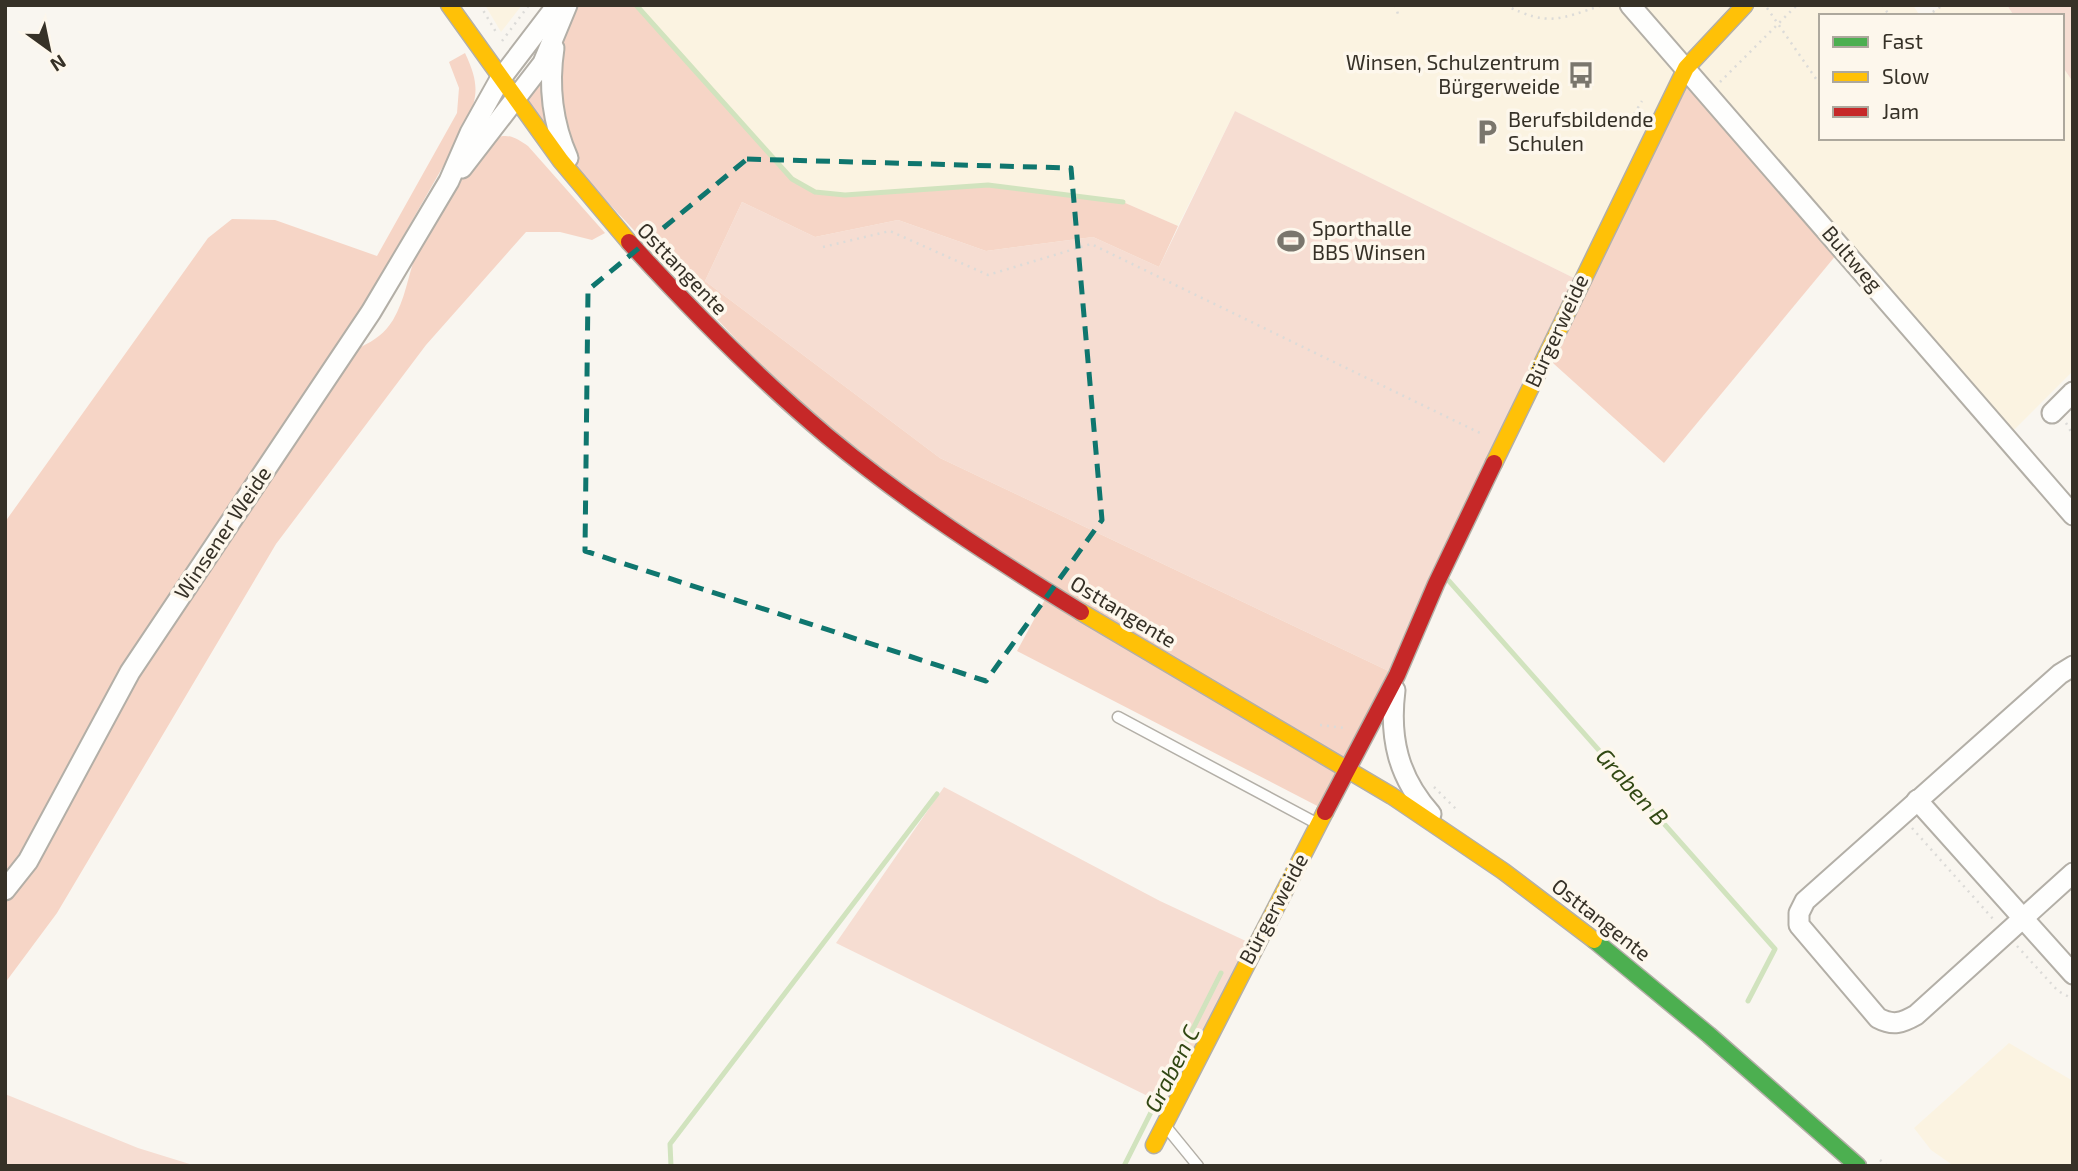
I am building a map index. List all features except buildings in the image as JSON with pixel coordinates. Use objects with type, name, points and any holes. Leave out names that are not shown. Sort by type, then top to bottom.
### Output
[{"type":"main road","name":"Osttangente","points":[[449,5],[499,82],[584,194],[721,341],[833,443],[979,549],[1448,833],[1589,935],[1653,986],[1858,1166]]},
{"type":"main road","name":"Bürgerweide","points":[[1154,1144],[1212,1027],[1364,742],[1580,281],[1686,68],[1745,5]]},
{"type":"street","name":"Winsener Weide","points":[[5,890],[28,861],[130,672],[371,312],[449,181],[470,133],[499,82],[557,5]]},
{"type":"street","points":[[567,5],[556,37],[551,99],[558,135],[584,194]]},
{"type":"street","name":"Bultweg","points":[[1630,5],[2073,515]]},
{"type":"street","name":"Winsener Weide","points":[[449,181],[543,63],[556,37]]},
{"type":"street","points":[[2052,413],[2073,392]]},
{"type":"street","points":[[2073,666],[2060,674],[1805,901],[1798,913],[1798,925],[1878,1018],[1889,1024],[1903,1023],[1916,1015],[2073,873]]},
{"type":"street","name":"Bürgerweide","points":[[1397,675],[1392,737],[1398,760],[1422,804],[1448,833]]},
{"type":"street","points":[[1917,800],[2073,974]]},
{"type":"lane","points":[[1118,717],[1320,824]]},
{"type":"lane","points":[[1164,1124],[1198,1166]]},
{"type":"path","points":[[480,5],[515,58]]},
{"type":"path","points":[[502,41],[529,5]]},
{"type":"path","points":[[1395,5],[1398,15]]},
{"type":"path","points":[[1505,5],[1534,20],[1557,20],[1603,5]]},
{"type":"path","points":[[1765,5],[1819,83]]},
{"type":"path","points":[[1709,94],[1797,5]]},
{"type":"path","points":[[822,247],[890,231],[988,275],[1091,244],[1504,444]]},
{"type":"path","points":[[1312,723],[1345,728],[1364,742]]},
{"type":"path","points":[[1432,785],[1466,818]]},
{"type":"path","points":[[1901,815],[2058,991],[2073,999]]},
{"type":"path","points":[[1877,1157],[1887,1166]]},
{"type":"highlighted area","points":[[747,159],[1071,168],[1102,520],[986,681],[585,551],[588,290]]},
{"type":"shaded area","points":[[485,5],[522,5],[501,32]]},
{"type":"shaded area","points":[[567,5],[636,5],[792,179],[815,192],[845,195],[988,185],[1123,202],[1178,226],[1159,267],[1093,237],[986,251],[898,220],[815,237],[742,202],[705,281],[940,458],[1397,675],[1327,811],[1017,651],[1049,592],[833,443],[514,102]]},
{"type":"shaded area","points":[[636,5],[1913,5],[1919,14],[1819,14],[1819,140],[2064,140],[2064,69],[2073,82],[2073,371],[2007,437],[1842,248],[1580,281],[1235,111],[1178,226],[1123,202],[988,185],[845,195],[815,192],[792,179]]},
{"type":"shaded area","points":[[1943,5],[2007,5],[2013,14],[1930,14]]},
{"type":"shaded area","points":[[2007,5],[2073,5],[2073,82],[2064,69],[2064,14],[2013,14]]},
{"type":"shaded area","points":[[465,53],[476,90],[465,128],[345,338],[361,347],[379,336],[390,325],[401,304],[416,254],[441,206],[479,152],[503,136],[513,137],[528,146],[605,233],[592,240],[560,232],[526,232],[426,345],[276,544],[57,913],[5,983],[5,522],[208,238],[232,219],[275,220],[377,256],[457,113],[459,88],[449,62]]},
{"type":"shaded area","points":[[1686,68],[1842,248],[1664,463],[1544,355]]},
{"type":"shaded area","points":[[1235,111],[1580,281],[1397,675],[940,458],[705,281],[742,202],[815,237],[898,220],[986,251],[1093,237],[1159,267]]},
{"type":"shaded area","points":[[944,787],[1160,901],[1248,942],[1166,1105],[836,943]]},
{"type":"shaded area","points":[[2009,1043],[2073,1081],[2073,1166],[1954,1166],[1931,1150],[1914,1128]]},
{"type":"shaded area","points":[[5,1094],[138,1148],[196,1166],[5,1166]]},
{"type":"waterway","points":[[636,5],[792,179],[815,192],[845,195],[988,185],[1123,202]]},
{"type":"waterway","name":"Graben B","points":[[1449,581],[1775,949],[1748,1001]]},
{"type":"waterway","points":[[671,1166],[670,1144],[937,794]]},
{"type":"waterway","name":"Graben C","points":[[1124,1166],[1221,973]]},
{"type":"traffic: fast","points":[[1594,940],[1709,1035],[1858,1166]]},
{"type":"traffic: slow","points":[[449,5],[561,161],[629,242]]},
{"type":"traffic: slow","points":[[1494,463],[1686,68],[1745,5]]},
{"type":"traffic: slow","points":[[1081,612],[1392,796],[1503,871],[1594,940]]},
{"type":"traffic: slow","points":[[1154,1145],[1325,812]]},
{"type":"traffic: jam","points":[[629,242],[725,342],[827,436],[888,484],[951,528],[1081,612]]},
{"type":"traffic: jam","points":[[1325,812],[1397,675],[1436,584],[1494,463]]},
{"type":"place","name":"Winsen, Schulzentrum Bürgerweide","points":[[1581,75]]},
{"type":"place","name":"Berufsbildende Schulen","points":[[1487,132]]},
{"type":"place","name":"Sporthalle BBS Winsen","points":[[1291,241]]}]
